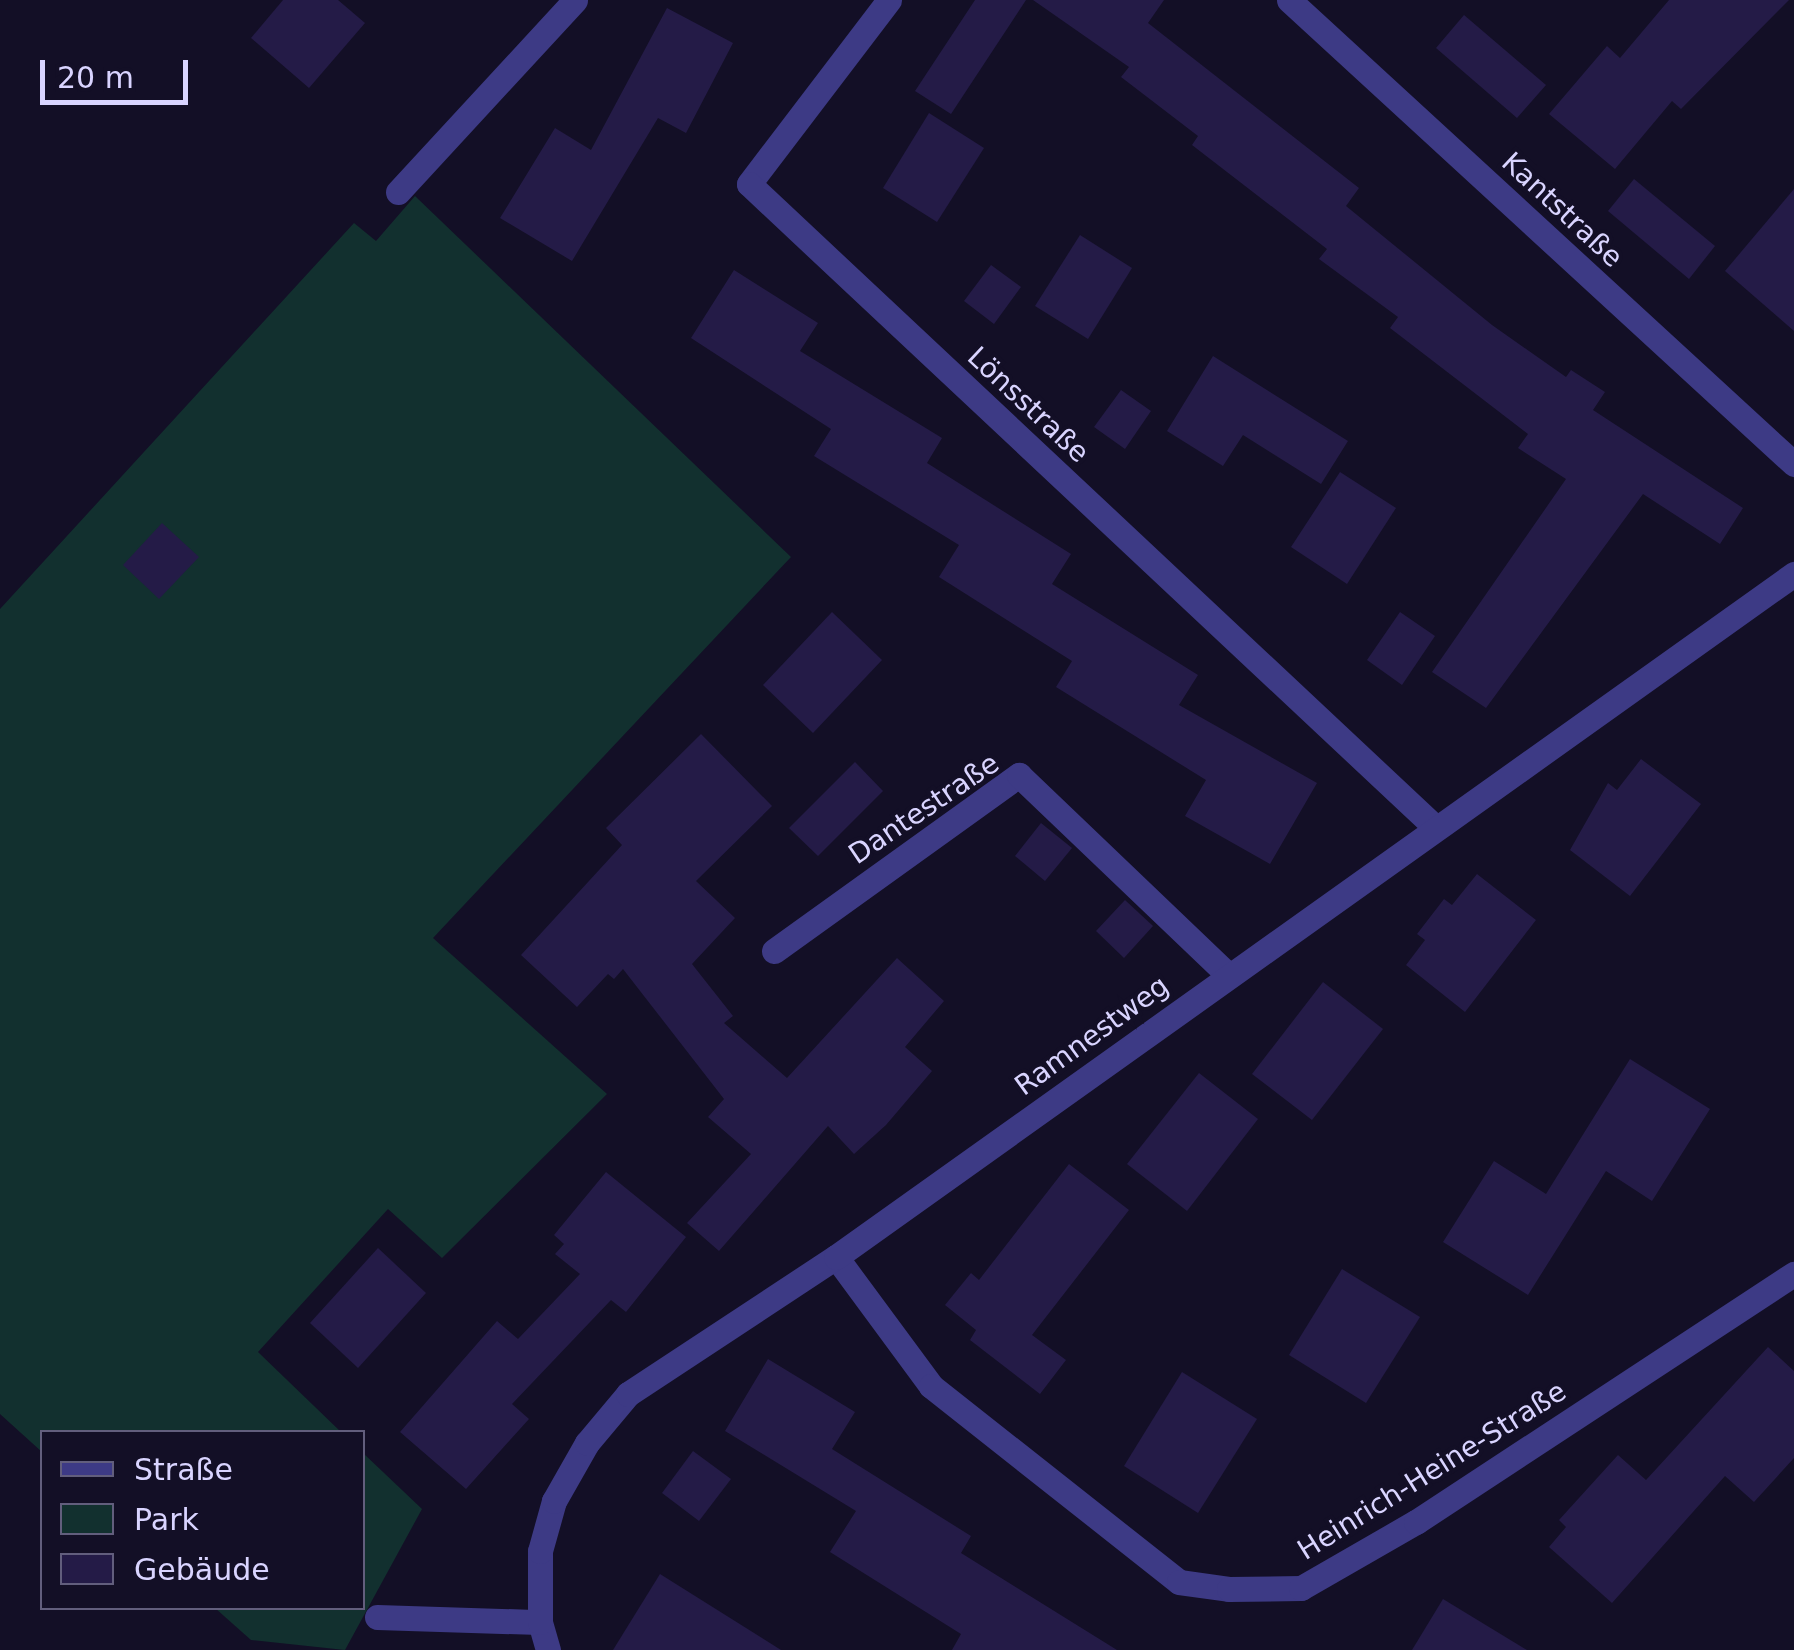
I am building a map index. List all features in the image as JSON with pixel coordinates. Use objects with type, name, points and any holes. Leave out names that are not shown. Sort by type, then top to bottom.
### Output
[{"type":"street","points":[[398,192],[575,0]]},
{"type":"street","name":"Lönsstraße","points":[[889,0],[749,184],[1435,828]]},
{"type":"street","name":"Kantstraße","points":[[1289,0],[1794,464]]},
{"type":"street","name":"Ramnestweg","points":[[548,1650],[540,1622],[540,1551],[554,1501],[586,1443],[628,1394],[836,1257],[1794,574]]},
{"type":"street","name":"Dantestraße","points":[[774,951],[1019,775],[1228,976]]},
{"type":"street","name":"Heinrich-Heine-Straße","points":[[836,1257],[931,1386],[1179,1582],[1229,1589],[1301,1588],[1416,1522],[1794,1274]]},
{"type":"street","points":[[376,1617],[540,1622]]},
{"type":"green space","points":[[415,196],[791,557],[433,938],[607,1094],[442,1258],[388,1209],[258,1352],[339,1430],[40,1430],[40,1450],[0,1414],[0,609],[354,223],[376,241]]},
{"type":"green space","points":[[365,1455],[422,1509],[345,1650],[251,1640],[217,1610],[365,1610]]},
{"type":"building","points":[[283,0],[338,0],[365,23],[309,88],[251,38]]},
{"type":"building","points":[[975,0],[1026,0],[951,114],[915,91]]},
{"type":"building","points":[[1033,0],[1164,0],[1148,23],[1359,188],[1346,206],[1492,325],[1566,377],[1571,370],[1605,392],[1593,410],[1743,508],[1720,544],[1643,494],[1486,708],[1432,672],[1566,479],[1518,448],[1528,434],[1390,328],[1398,317],[1319,259],[1327,249],[1192,145],[1198,136],[1121,77],[1129,67]]},
{"type":"building","points":[[1669,0],[1789,0],[1681,109],[1672,101],[1615,169],[1549,114],[1607,46],[1620,58]]},
{"type":"building","points":[[667,8],[733,43],[686,133],[658,118],[572,261],[500,218],[555,128],[591,150]]},
{"type":"building","points":[[1464,15],[1546,85],[1517,118],[1436,48]]},
{"type":"building","points":[[929,113],[984,148],[937,222],[883,188]]},
{"type":"building","points":[[1634,179],[1715,246],[1689,279],[1608,211]]},
{"type":"building","points":[[1794,189],[1794,331],[1725,271]]},
{"type":"building","points":[[1080,235],[1132,268],[1088,339],[1035,306]]},
{"type":"building","points":[[991,265],[1021,287],[994,324],[964,301]]},
{"type":"building","points":[[734,270],[818,323],[800,351],[942,438],[927,463],[1071,554],[1052,584],[1198,675],[1179,705],[1317,783],[1270,864],[1185,816],[1206,780],[1056,687],[1072,661],[939,577],[959,545],[814,456],[831,429],[691,338]]},
{"type":"building","points":[[1213,356],[1348,441],[1321,484],[1243,435],[1223,466],[1167,431]]},
{"type":"building","points":[[1121,390],[1151,411],[1125,449],[1094,427]]},
{"type":"building","points":[[1340,472],[1396,508],[1347,584],[1291,547]]},
{"type":"building","points":[[162,523],[199,557],[159,599],[123,565]]},
{"type":"building","points":[[832,612],[882,660],[813,733],[763,685]]},
{"type":"building","points":[[1400,612],[1435,636],[1402,685],[1367,660]]},
{"type":"building","points":[[701,734],[772,806],[696,881],[735,918],[692,964],[733,1016],[724,1023],[787,1078],[897,958],[944,1001],[905,1047],[932,1071],[886,1125],[854,1154],[828,1126],[719,1251],[687,1223],[751,1154],[708,1117],[724,1099],[623,969],[614,979],[608,974],[577,1007],[521,955],[622,845],[606,828]]},
{"type":"building","points":[[1641,759],[1701,804],[1630,896],[1570,850],[1608,783],[1617,790]]},
{"type":"building","points":[[855,762],[883,791],[818,856],[789,828]]},
{"type":"building","points":[[1041,823],[1072,848],[1045,881],[1015,856]]},
{"type":"building","points":[[1477,874],[1536,920],[1465,1012],[1406,965],[1425,940],[1417,934],[1444,899],[1452,905]]},
{"type":"building","points":[[1125,900],[1153,926],[1124,958],[1096,931]]},
{"type":"building","points":[[1323,982],[1383,1029],[1312,1120],[1252,1074]]},
{"type":"building","points":[[1630,1059],[1710,1109],[1652,1201],[1606,1171],[1528,1295],[1443,1242],[1494,1161],[1546,1194]]},
{"type":"building","points":[[1199,1073],[1258,1119],[1187,1211],[1127,1164]]},
{"type":"building","points":[[1069,1164],[1129,1210],[1032,1335],[1066,1360],[1040,1394],[970,1340],[976,1330],[945,1305],[971,1273],[979,1280]]},
{"type":"building","points":[[606,1172],[686,1237],[626,1312],[611,1300],[512,1404],[529,1419],[466,1489],[400,1432],[497,1321],[518,1339],[580,1274],[555,1254],[564,1244],[554,1235]]},
{"type":"building","points":[[378,1248],[426,1293],[358,1368],[310,1323]]},
{"type":"building","points":[[1342,1269],[1420,1317],[1366,1403],[1289,1355]]},
{"type":"building","points":[[1768,1347],[1794,1371],[1794,1458],[1754,1502],[1725,1476],[1612,1603],[1549,1547],[1566,1527],[1559,1520],[1618,1455],[1646,1480]]},
{"type":"building","points":[[768,1359],[855,1412],[832,1449],[971,1536],[961,1553],[1117,1650],[952,1650],[961,1634],[830,1552],[856,1511],[725,1431]]},
{"type":"building","points":[[1182,1372],[1257,1419],[1198,1513],[1124,1466]]},
{"type":"building","points":[[693,1451],[731,1479],[699,1521],[662,1493]]},
{"type":"building","points":[[660,1574],[781,1650],[613,1650]]},
{"type":"building","points":[[1443,1599],[1527,1650],[1412,1650]]}]
